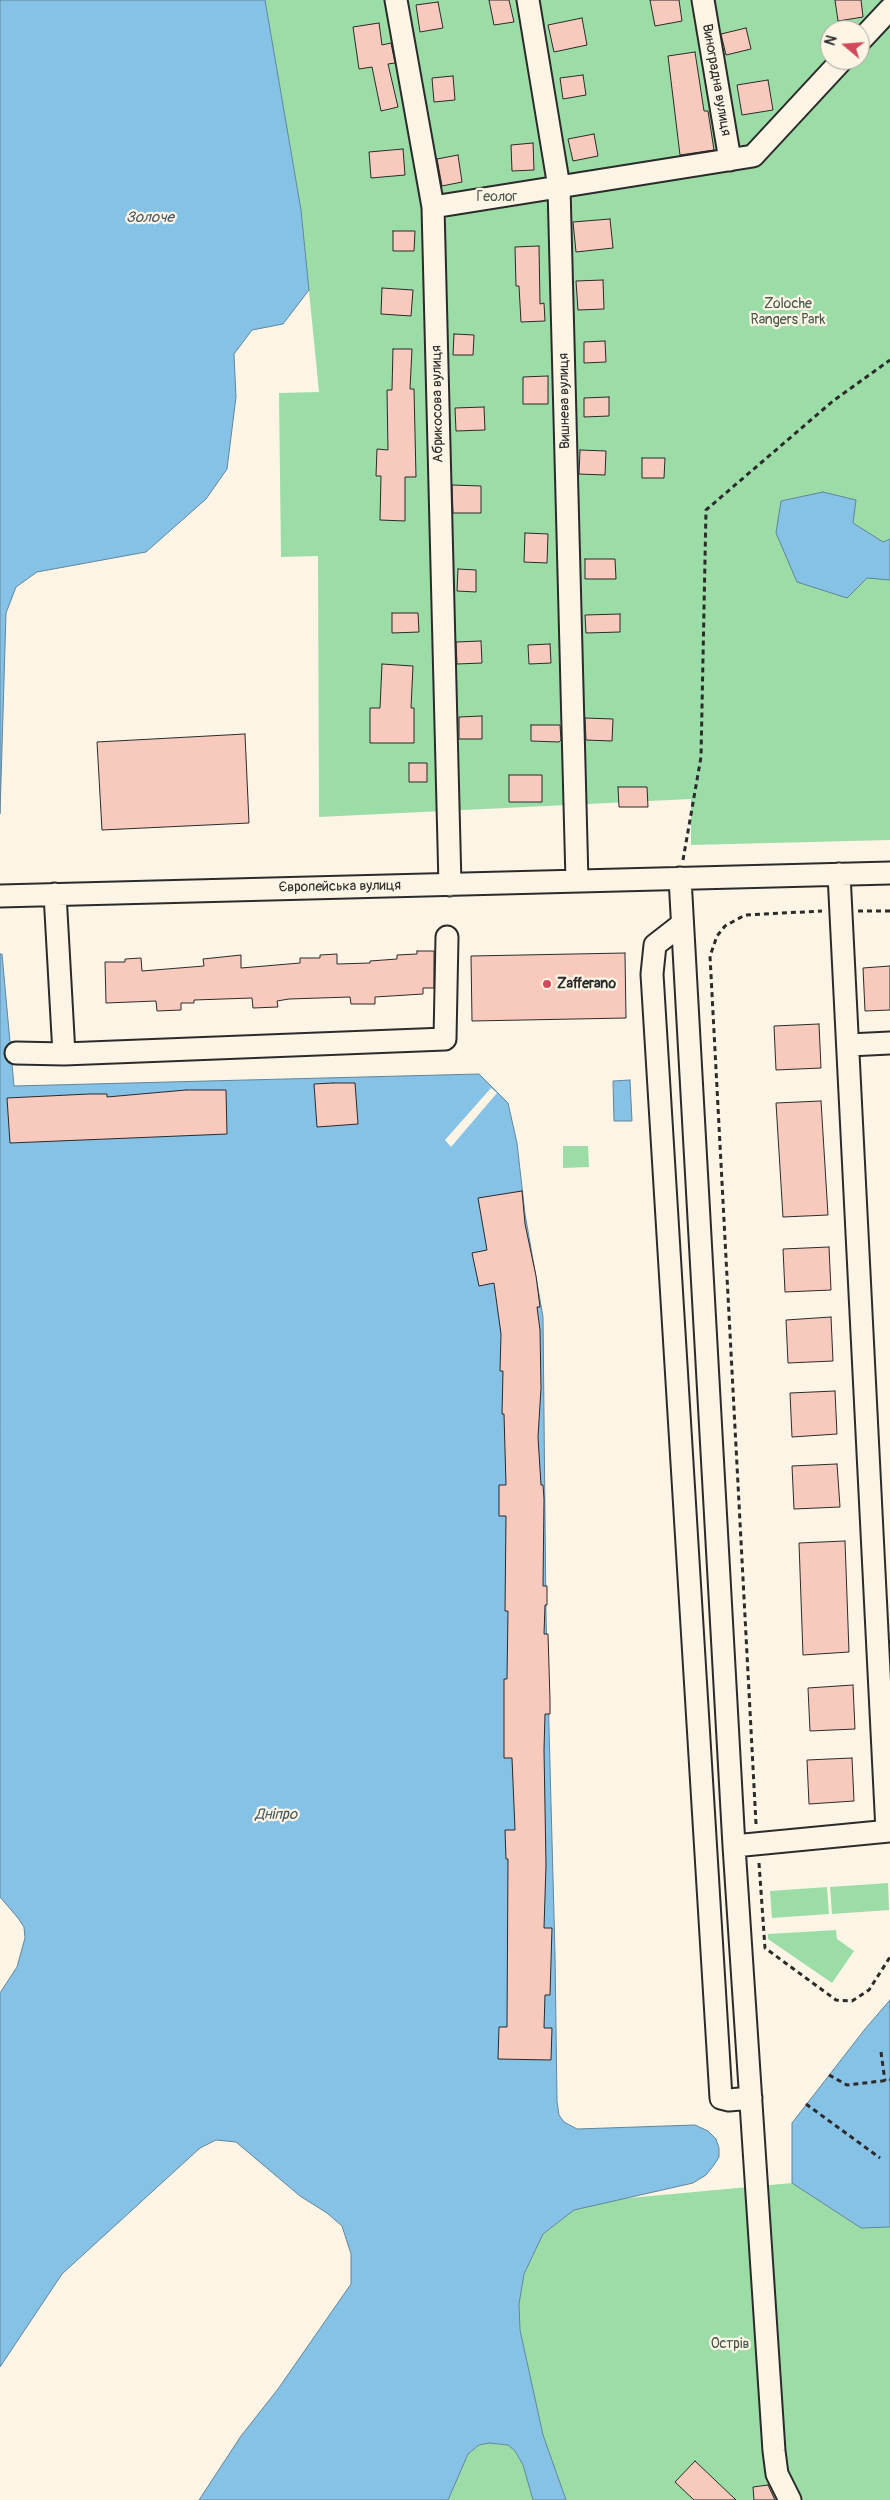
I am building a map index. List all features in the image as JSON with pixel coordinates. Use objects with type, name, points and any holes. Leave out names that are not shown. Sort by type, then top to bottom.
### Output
[{"type":"street","name":"Абрикосова вулиця","points":[[396,0],[432,207],[450,885]]},
{"type":"street","name":"Вишнева вулиця","points":[[528,0],[559,187],[577,881]]},
{"type":"street","name":"Виноградна вулиця","points":[[702,0],[730,160]]},
{"type":"street","points":[[870,27],[883,9]]},
{"type":"street","points":[[432,207],[753,156],[833,70]]},
{"type":"street","name":"Європейська вулиця","points":[[0,896],[890,873]]},
{"type":"street","points":[[734,1846],[888,1831],[839,874]]},
{"type":"street","points":[[680,878],[734,1846],[750,2098],[774,2451],[777,2474],[790,2500]]},
{"type":"street","points":[[55,894],[64,1054]]},
{"type":"street","points":[[682,924],[655,945],[652,974],[721,2098],[729,2100],[750,2098]]},
{"type":"street","points":[[16,1053],[64,1054],[445,1039],[447,937]]},
{"type":"street","points":[[848,1045],[890,1043]]},
{"type":"path","points":[[680,878],[701,757],[706,510],[833,401],[890,360]]},
{"type":"path","points":[[890,911],[745,915],[725,926],[717,936],[710,956],[757,1843],[765,1948],[836,2000],[852,2001],[869,1990],[890,1957]]},
{"type":"path","points":[[881,2052],[885,2081]]},
{"type":"path","points":[[829,2075],[847,2086],[890,2080]]},
{"type":"path","points":[[806,2104],[880,2158]]},
{"type":"green space","name":"Геолог","points":[[265,0],[890,0],[890,840],[691,845],[691,799],[319,817],[318,556],[281,557],[279,393],[319,392],[301,210]]},
{"type":"green space","points":[[563,1146],[588,1146],[589,1167],[563,1168]]},
{"type":"green space","points":[[888,1883],[889,1910],[832,1914],[830,1887]]},
{"type":"green space","points":[[827,1887],[829,1914],[772,1918],[770,1891]]},
{"type":"green space","points":[[836,1930],[837,1939],[854,1951],[832,1983],[768,1939],[768,1934]]},
{"type":"green space","name":"Острів","points":[[792,2183],[861,2228],[890,2227],[890,2500],[566,2500],[543,2435],[520,2330],[519,2304],[524,2274],[543,2234],[574,2210],[618,2199]]},
{"type":"green space","points":[[489,2443],[508,2445],[515,2451],[523,2465],[533,2500],[448,2500],[468,2454],[479,2445]]},
{"type":"water","name":"Золоче","points":[[0,0],[265,0],[301,210],[309,290],[283,324],[252,330],[234,354],[236,397],[227,469],[206,499],[146,552],[37,572],[16,587],[6,613],[0,814]]},
{"type":"water","points":[[823,492],[856,500],[853,523],[883,542],[890,539],[890,580],[867,578],[847,598],[797,582],[776,533],[781,501]]},
{"type":"water","name":"Дніпро","points":[[0,954],[2,954],[14,1086],[479,1074],[508,1103],[517,1143],[525,1214],[543,1317],[546,1616],[557,2101],[559,2115],[564,2122],[577,2129],[695,2125],[708,2131],[716,2139],[719,2148],[719,2157],[714,2165],[706,2175],[693,2183],[574,2210],[543,2234],[524,2274],[519,2304],[520,2330],[543,2435],[566,2500],[533,2500],[523,2465],[515,2451],[508,2445],[489,2443],[479,2445],[468,2454],[448,2500],[199,2500],[241,2436],[278,2389],[351,2284],[351,2254],[342,2226],[327,2213],[300,2196],[236,2142],[216,2140],[200,2148],[62,2274],[0,2367],[0,1993],[17,1967],[25,1938],[24,1927],[0,1897]]},
{"type":"water","points":[[630,1080],[632,1121],[614,1121],[613,1081]]},
{"type":"water","points":[[890,2000],[890,2227],[861,2228],[792,2183],[792,2123]]},
{"type":"pier","points":[[491,1088],[497,1093],[451,1147],[445,1140]]},
{"type":"building","points":[[489,0],[509,0],[514,22],[494,25]]},
{"type":"building","points":[[650,0],[679,0],[682,21],[655,26]]},
{"type":"building","points":[[835,0],[861,0],[863,17],[838,20]]},
{"type":"building","points":[[438,2],[443,28],[420,32],[416,5]]},
{"type":"building","points":[[582,18],[587,45],[554,52],[548,25]]},
{"type":"building","points":[[379,23],[382,45],[391,43],[395,63],[388,64],[398,107],[381,111],[372,67],[359,69],[353,27]]},
{"type":"building","points":[[746,28],[751,49],[726,55],[721,34]]},
{"type":"building","points":[[695,52],[704,111],[708,111],[714,150],[680,155],[668,56]]},
{"type":"building","points":[[583,75],[586,95],[563,99],[560,78]]},
{"type":"building","points":[[453,76],[455,100],[434,102],[432,78]]},
{"type":"building","points":[[768,80],[773,110],[742,115],[737,85]]},
{"type":"building","points":[[594,134],[598,156],[573,161],[568,139]]},
{"type":"building","points":[[533,143],[534,170],[512,171],[511,145]]},
{"type":"building","points":[[403,149],[405,175],[371,178],[369,152]]},
{"type":"building","points":[[458,155],[462,182],[442,186],[437,159]]},
{"type":"building","points":[[610,219],[613,248],[576,252],[573,222]]},
{"type":"building","points":[[393,231],[415,231],[414,251],[393,251]]},
{"type":"building","points":[[539,246],[540,304],[544,303],[545,321],[521,322],[519,286],[516,286],[515,247]]},
{"type":"building","points":[[603,280],[604,309],[578,310],[576,281]]},
{"type":"building","points":[[382,288],[413,290],[411,316],[381,314]]},
{"type":"building","points":[[454,334],[474,335],[473,355],[453,355]]},
{"type":"building","points":[[605,341],[606,362],[584,363],[584,342]]},
{"type":"building","points":[[393,349],[412,349],[410,389],[414,389],[416,477],[405,477],[405,521],[380,520],[381,476],[376,476],[377,449],[388,450],[387,390],[392,390]]},
{"type":"building","points":[[548,376],[548,404],[523,404],[523,377]]},
{"type":"building","points":[[609,397],[609,416],[584,417],[584,398]]},
{"type":"building","points":[[484,407],[485,430],[456,431],[455,408]]},
{"type":"building","points":[[580,450],[606,451],[605,475],[579,474]]},
{"type":"building","points":[[642,458],[665,458],[664,478],[642,478]]},
{"type":"building","points":[[452,485],[481,486],[481,513],[453,513]]},
{"type":"building","points":[[525,533],[548,534],[547,563],[524,562]]},
{"type":"building","points":[[585,559],[615,559],[616,579],[585,579]]},
{"type":"building","points":[[458,569],[476,570],[476,592],[457,591]]},
{"type":"building","points":[[392,613],[418,613],[419,632],[392,633]]},
{"type":"building","points":[[620,614],[620,632],[586,633],[585,615]]},
{"type":"building","points":[[481,641],[482,663],[457,664],[456,642]]},
{"type":"building","points":[[550,644],[551,663],[529,664],[528,645]]},
{"type":"building","points":[[382,664],[413,666],[411,708],[414,708],[414,743],[370,743],[370,708],[380,708]]},
{"type":"building","points":[[482,716],[482,739],[459,739],[459,717]]},
{"type":"building","points":[[585,718],[613,719],[612,741],[586,740]]},
{"type":"building","points":[[531,725],[560,725],[561,740],[559,742],[531,741]]},
{"type":"building","points":[[245,734],[249,823],[102,830],[97,742]]},
{"type":"building","points":[[409,763],[427,763],[427,782],[409,782]]},
{"type":"building","points":[[509,775],[542,775],[542,802],[509,802]]},
{"type":"building","points":[[618,787],[647,787],[648,807],[619,807]]},
{"type":"building","points":[[417,951],[434,951],[434,988],[423,988],[423,994],[375,997],[375,1004],[351,1004],[350,997],[289,999],[277,1001],[278,1007],[253,1008],[252,998],[194,1000],[194,1003],[181,1003],[181,1010],[157,1011],[156,1001],[106,1003],[105,962],[125,962],[125,959],[141,958],[142,971],[204,966],[203,959],[241,955],[241,968],[300,963],[300,958],[320,958],[320,955],[337,954],[337,964],[370,963],[370,961],[397,959],[397,955],[417,954]]},
{"type":"building","points":[[625,953],[626,1018],[472,1021],[471,956]]},
{"type":"building","points":[[890,966],[890,1010],[865,1011],[863,968]]},
{"type":"building","points":[[819,1024],[821,1068],[776,1070],[774,1026]]},
{"type":"building","points":[[355,1083],[358,1124],[317,1127],[314,1084]]},
{"type":"building","points":[[186,1090],[226,1090],[227,1134],[10,1143],[7,1098],[89,1094],[107,1094],[107,1097]]},
{"type":"building","points":[[821,1101],[828,1215],[783,1217],[776,1103]]},
{"type":"building","points":[[522,1191],[525,1224],[536,1276],[540,1307],[537,1307],[540,1330],[541,1388],[538,1437],[541,1485],[543,1485],[544,1499],[543,1586],[547,1586],[547,1605],[545,1605],[544,1634],[548,1634],[550,1700],[550,1714],[545,1714],[544,1750],[546,1865],[544,1928],[552,1928],[550,1995],[545,1995],[544,2028],[552,2028],[551,2060],[498,2059],[499,2027],[507,2027],[508,1859],[506,1859],[505,1830],[515,1830],[512,1758],[504,1758],[504,1679],[507,1679],[508,1611],[505,1611],[506,1516],[499,1516],[499,1485],[506,1485],[504,1414],[502,1414],[503,1371],[500,1371],[501,1334],[494,1283],[479,1286],[472,1253],[487,1250],[478,1198]]},
{"type":"building","points":[[829,1247],[831,1290],[785,1292],[783,1249]]},
{"type":"building","points":[[831,1317],[833,1361],[788,1363],[786,1320]]},
{"type":"building","points":[[835,1391],[837,1434],[792,1437],[790,1393]]},
{"type":"building","points":[[837,1464],[840,1507],[794,1509],[792,1466]]},
{"type":"building","points":[[845,1541],[849,1652],[803,1655],[799,1543]]},
{"type":"building","points":[[853,1685],[855,1729],[810,1731],[808,1688]]},
{"type":"building","points":[[852,1758],[854,1801],[809,1804],[807,1760]]},
{"type":"building","points":[[695,2461],[736,2500],[694,2500],[675,2482]]},
{"type":"building","points":[[768,2485],[775,2500],[754,2500],[753,2487]]},
{"type":"place","name":"Zafferano","points":[[547,984]]},
{"type":"park label","name":"Zoloche Rangers Park","points":[[788,312]]}]
